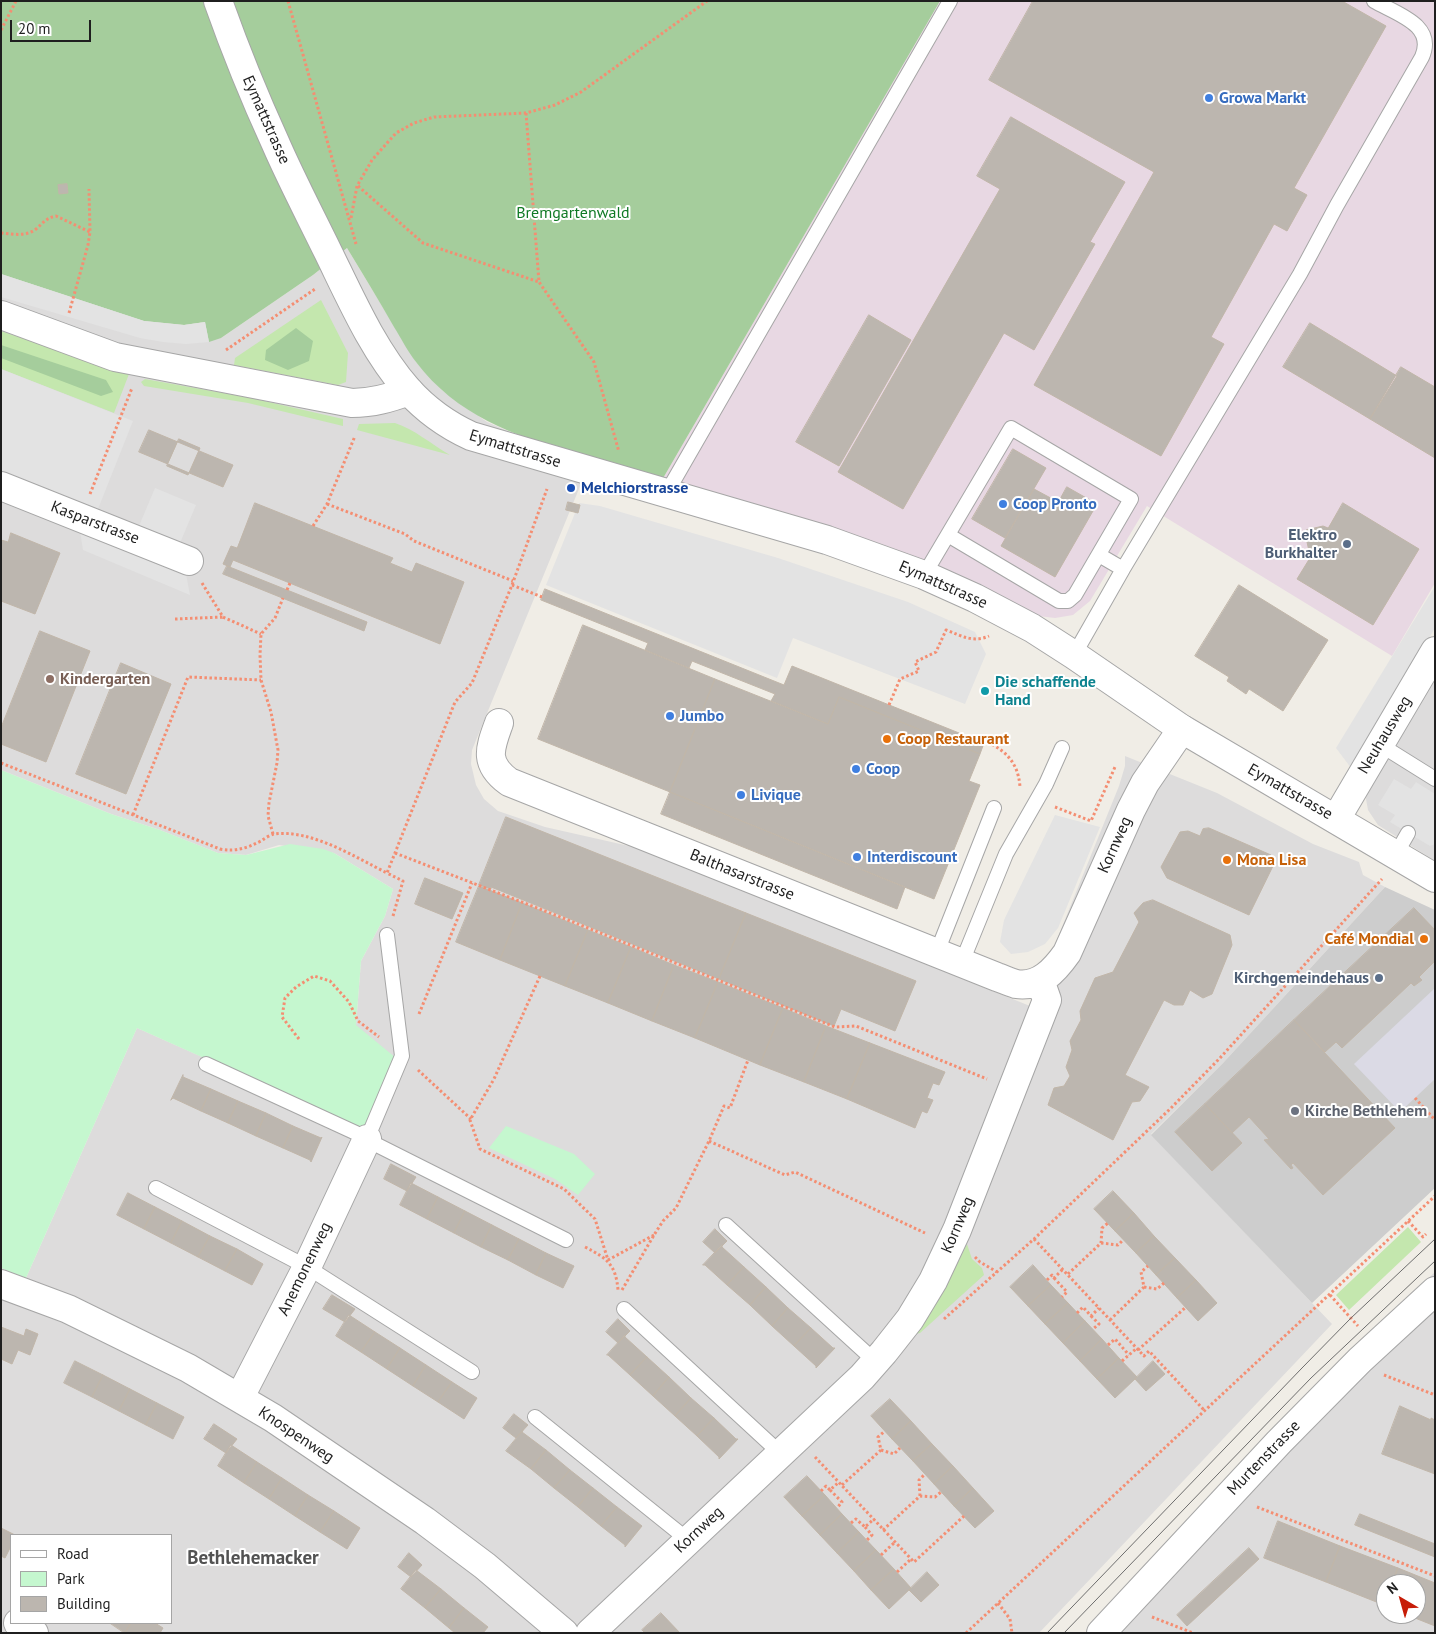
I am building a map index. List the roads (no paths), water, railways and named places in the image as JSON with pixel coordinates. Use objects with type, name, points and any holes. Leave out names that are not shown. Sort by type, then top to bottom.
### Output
[{"type":"street","name":"Eymattstrasse","points":[[218,1],[254,96],[275,144],[350,298],[381,351],[409,391],[440,419],[472,436],[827,540],[924,575],[975,598],[1074,654],[1182,729],[1336,819],[1402,844],[1435,878]]},
{"type":"street","points":[[1,315],[115,357],[352,403],[372,402],[409,391]]},
{"type":"street","name":"Kasparstrasse","points":[[1,486],[190,561]]},
{"type":"street","name":"Neuhausweg","points":[[1336,819],[1435,652]]},
{"type":"street","name":"Balthasarstrasse","points":[[499,723],[490,748],[491,758],[494,768],[508,782],[1015,984],[1032,983],[1040,980]]},
{"type":"street","name":"Kornweg","points":[[590,1633],[876,1362],[962,1249],[1048,1000],[1040,980],[1055,968],[1067,953],[1130,810],[1145,783],[1182,729]]},
{"type":"street","name":"Anemonenweg","points":[[240,1398],[307,1267],[367,1139]]},
{"type":"street","name":"Knospenweg","points":[[1,1284],[68,1309],[188,1368],[273,1418],[425,1521],[485,1566],[564,1633]]},
{"type":"street","name":"Murtenstrasse","points":[[1101,1633],[1228,1496],[1368,1353],[1435,1291]]},
{"type":"street","points":[[20,1624],[34,1633]]},
{"type":"lane","points":[[666,494],[950,1]]},
{"type":"lane","points":[[1074,654],[1300,274],[1424,52],[1426,45],[1425,36],[1419,28],[1412,22],[1374,1]]},
{"type":"lane","points":[[924,575],[1011,428],[1131,498],[1075,595],[1068,601],[1059,601],[948,535]]},
{"type":"lane","points":[[1099,555],[1123,569]]},
{"type":"lane","points":[[1379,744],[1435,779]]},
{"type":"lane","points":[[962,962],[1006,854],[1046,784],[1062,748]]},
{"type":"lane","points":[[937,952],[994,808]]},
{"type":"lane","points":[[367,1139],[402,1056],[387,935]]},
{"type":"lane","points":[[206,1064],[367,1139],[566,1240]]},
{"type":"lane","points":[[156,1188],[307,1267],[472,1372]]},
{"type":"lane","points":[[726,1225],[876,1362]]},
{"type":"lane","points":[[624,1309],[780,1453]]},
{"type":"lane","points":[[535,1417],[688,1540]]},
{"type":"tram line","points":[[1047,1633],[1351,1318],[1435,1239]]},
{"type":"tram line","points":[[1064,1633],[1311,1378],[1435,1261]]},
{"type":"place","name":"Growa Markt","points":[[1209,98]]},
{"type":"place","name":"Melchiorstrasse","points":[[571,488]]},
{"type":"place","name":"Coop Pronto","points":[[1003,504]]},
{"type":"place","name":"Elektro Burkhalter","points":[[1347,544]]},
{"type":"place","name":"Kindergarten","points":[[50,679]]},
{"type":"place","name":"Die schaffende Hand","points":[[985,691]]},
{"type":"place","name":"Jumbo","points":[[670,716]]},
{"type":"place","name":"Coop Restaurant","points":[[887,739]]},
{"type":"place","name":"Coop","points":[[856,769]]},
{"type":"place","name":"Livique","points":[[741,795]]},
{"type":"place","name":"Interdiscount","points":[[857,857]]},
{"type":"place","name":"Mona Lisa","points":[[1227,860]]},
{"type":"place","name":"Café Mondial","points":[[1424,939]]},
{"type":"place","name":"Kirchgemeindehaus","points":[[1379,978]]},
{"type":"place","name":"Kirche Bethlehem","points":[[1295,1111]]},
{"type":"district","name":"Bethlehemacker","points":[[253,1559]]},
{"type":"park label","name":"Bremgartenwald","points":[[573,213]]}]
